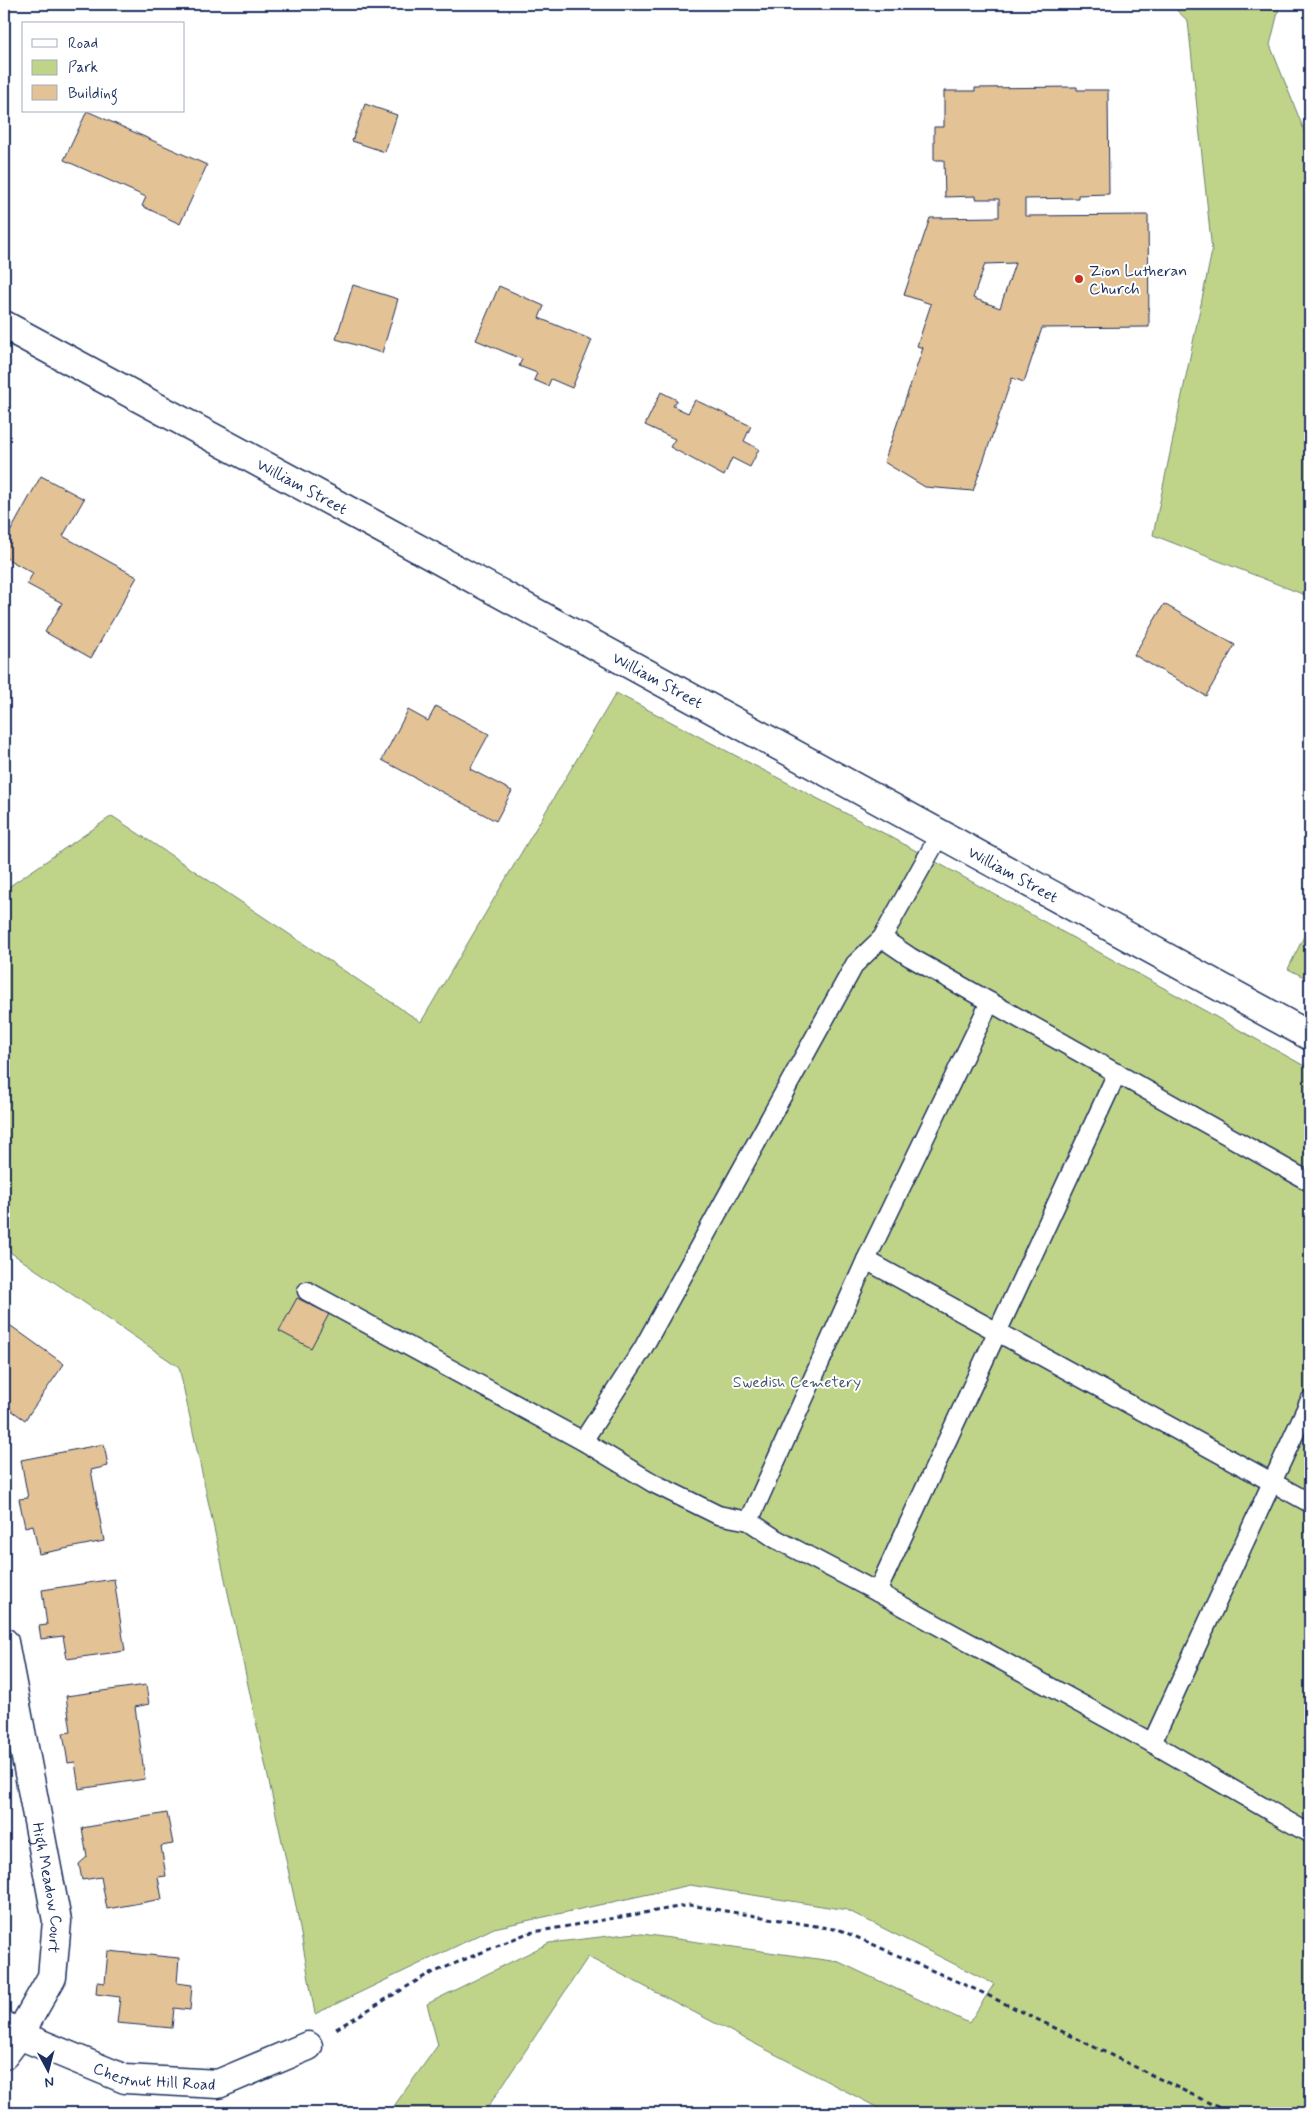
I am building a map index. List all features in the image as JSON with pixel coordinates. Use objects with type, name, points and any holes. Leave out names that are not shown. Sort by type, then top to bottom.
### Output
[{"type":"street","name":"William Street","points":[[4,325],[1310,1036]]},
{"type":"street","name":"High Meadow Court","points":[[4,1642],[12,1729],[57,1921],[52,1978],[9,2038]]},
{"type":"street","name":"Chestnut Hill Road","points":[[9,2038],[125,2079],[218,2084],[308,2046]]},
{"type":"lane","points":[[584,1441],[642,1350],[855,964],[882,938],[940,834]]},
{"type":"lane","points":[[882,938],[910,957],[1310,1182]]},
{"type":"lane","points":[[749,1521],[866,1260],[990,1002]]},
{"type":"lane","points":[[877,1592],[1117,1073]]},
{"type":"lane","points":[[866,1260],[1310,1503]]},
{"type":"lane","points":[[306,1291],[584,1441],[653,1483],[718,1515],[749,1521],[776,1539],[877,1592],[1152,1743],[1310,1834]]},
{"type":"lane","points":[[1152,1743],[1310,1400]]},
{"type":"path","points":[[308,2046],[424,1976],[528,1933],[690,1905],[840,1930],[981,1992],[1230,2113]]},
{"type":"green space","points":[[1170,4],[1280,4],[1270,45],[1310,145],[1310,597],[1153,535],[1212,251],[1188,21]]},
{"type":"green space","name":"Swedish Cemetery","points":[[616,693],[891,837],[1310,1069],[1310,2113],[888,2113],[588,1957],[484,2113],[389,2113],[438,2045],[427,2004],[549,1943],[635,1933],[839,1962],[969,2023],[994,1984],[847,1910],[690,1885],[494,1928],[315,2014],[296,1906],[179,1367],[4,1248],[4,890],[112,816],[421,1022]]},
{"type":"green space","points":[[1310,924],[1310,980],[1288,969]]},
{"type":"building","name":"Zion Lutheran Church","points":[[1077,87],[1077,90],[1108,90],[1109,194],[1078,195],[1078,198],[1025,199],[1025,216],[1148,215],[1149,327],[1042,328],[1024,382],[1012,378],[973,491],[925,487],[884,462],[923,348],[917,346],[931,304],[904,295],[930,218],[999,217],[999,199],[976,199],[976,196],[945,197],[944,160],[934,160],[934,127],[944,127],[944,91],[975,91],[975,88]],"holes":[[[1015,263],[1000,308],[973,298],[985,264]]]},
{"type":"building","points":[[365,104],[397,115],[385,152],[352,141]]},
{"type":"building","points":[[87,112],[89,112],[207,165],[180,224],[142,206],[146,197],[64,160]]},
{"type":"building","points":[[353,285],[398,299],[382,353],[336,339]]},
{"type":"building","points":[[499,286],[544,306],[539,318],[592,340],[572,388],[551,379],[548,386],[534,380],[537,373],[519,366],[522,359],[476,340]]},
{"type":"building","points":[[661,392],[677,400],[673,406],[688,413],[695,400],[751,426],[744,441],[759,449],[750,467],[732,458],[724,476],[670,447],[675,439],[645,425]]},
{"type":"building","points":[[41,476],[84,499],[63,536],[137,577],[91,658],[45,632],[62,603],[27,584],[33,573],[4,557],[4,543]]},
{"type":"building","points":[[1164,604],[1235,645],[1206,696],[1134,655]]},
{"type":"building","points":[[436,706],[489,734],[470,769],[512,791],[496,821],[382,760],[408,710],[428,721]]},
{"type":"building","points":[[297,1298],[329,1314],[311,1348],[279,1331]]},
{"type":"building","points":[[4,1321],[64,1364],[25,1420],[11,1410],[8,1415],[4,1412]]},
{"type":"building","points":[[104,1444],[108,1466],[91,1470],[104,1541],[39,1554],[33,1525],[25,1527],[19,1499],[28,1498],[21,1460]]},
{"type":"building","points":[[114,1579],[125,1651],[67,1659],[63,1636],[41,1639],[39,1626],[47,1625],[42,1590]]},
{"type":"building","points":[[146,1685],[149,1704],[135,1707],[145,1779],[79,1789],[75,1762],[68,1763],[63,1733],[71,1732],[66,1696]]},
{"type":"building","points":[[167,1813],[173,1844],[161,1846],[166,1876],[158,1877],[162,1899],[107,1909],[101,1877],[82,1880],[79,1864],[87,1857],[82,1828]]},
{"type":"building","points":[[108,1951],[179,1958],[177,1983],[192,1985],[190,2010],[174,2008],[172,2028],[117,2023],[120,1997],[96,1994],[97,1982],[105,1983]]},
{"type":"place","name":"Zion Lutheran Church","points":[[1079,279]]}]
